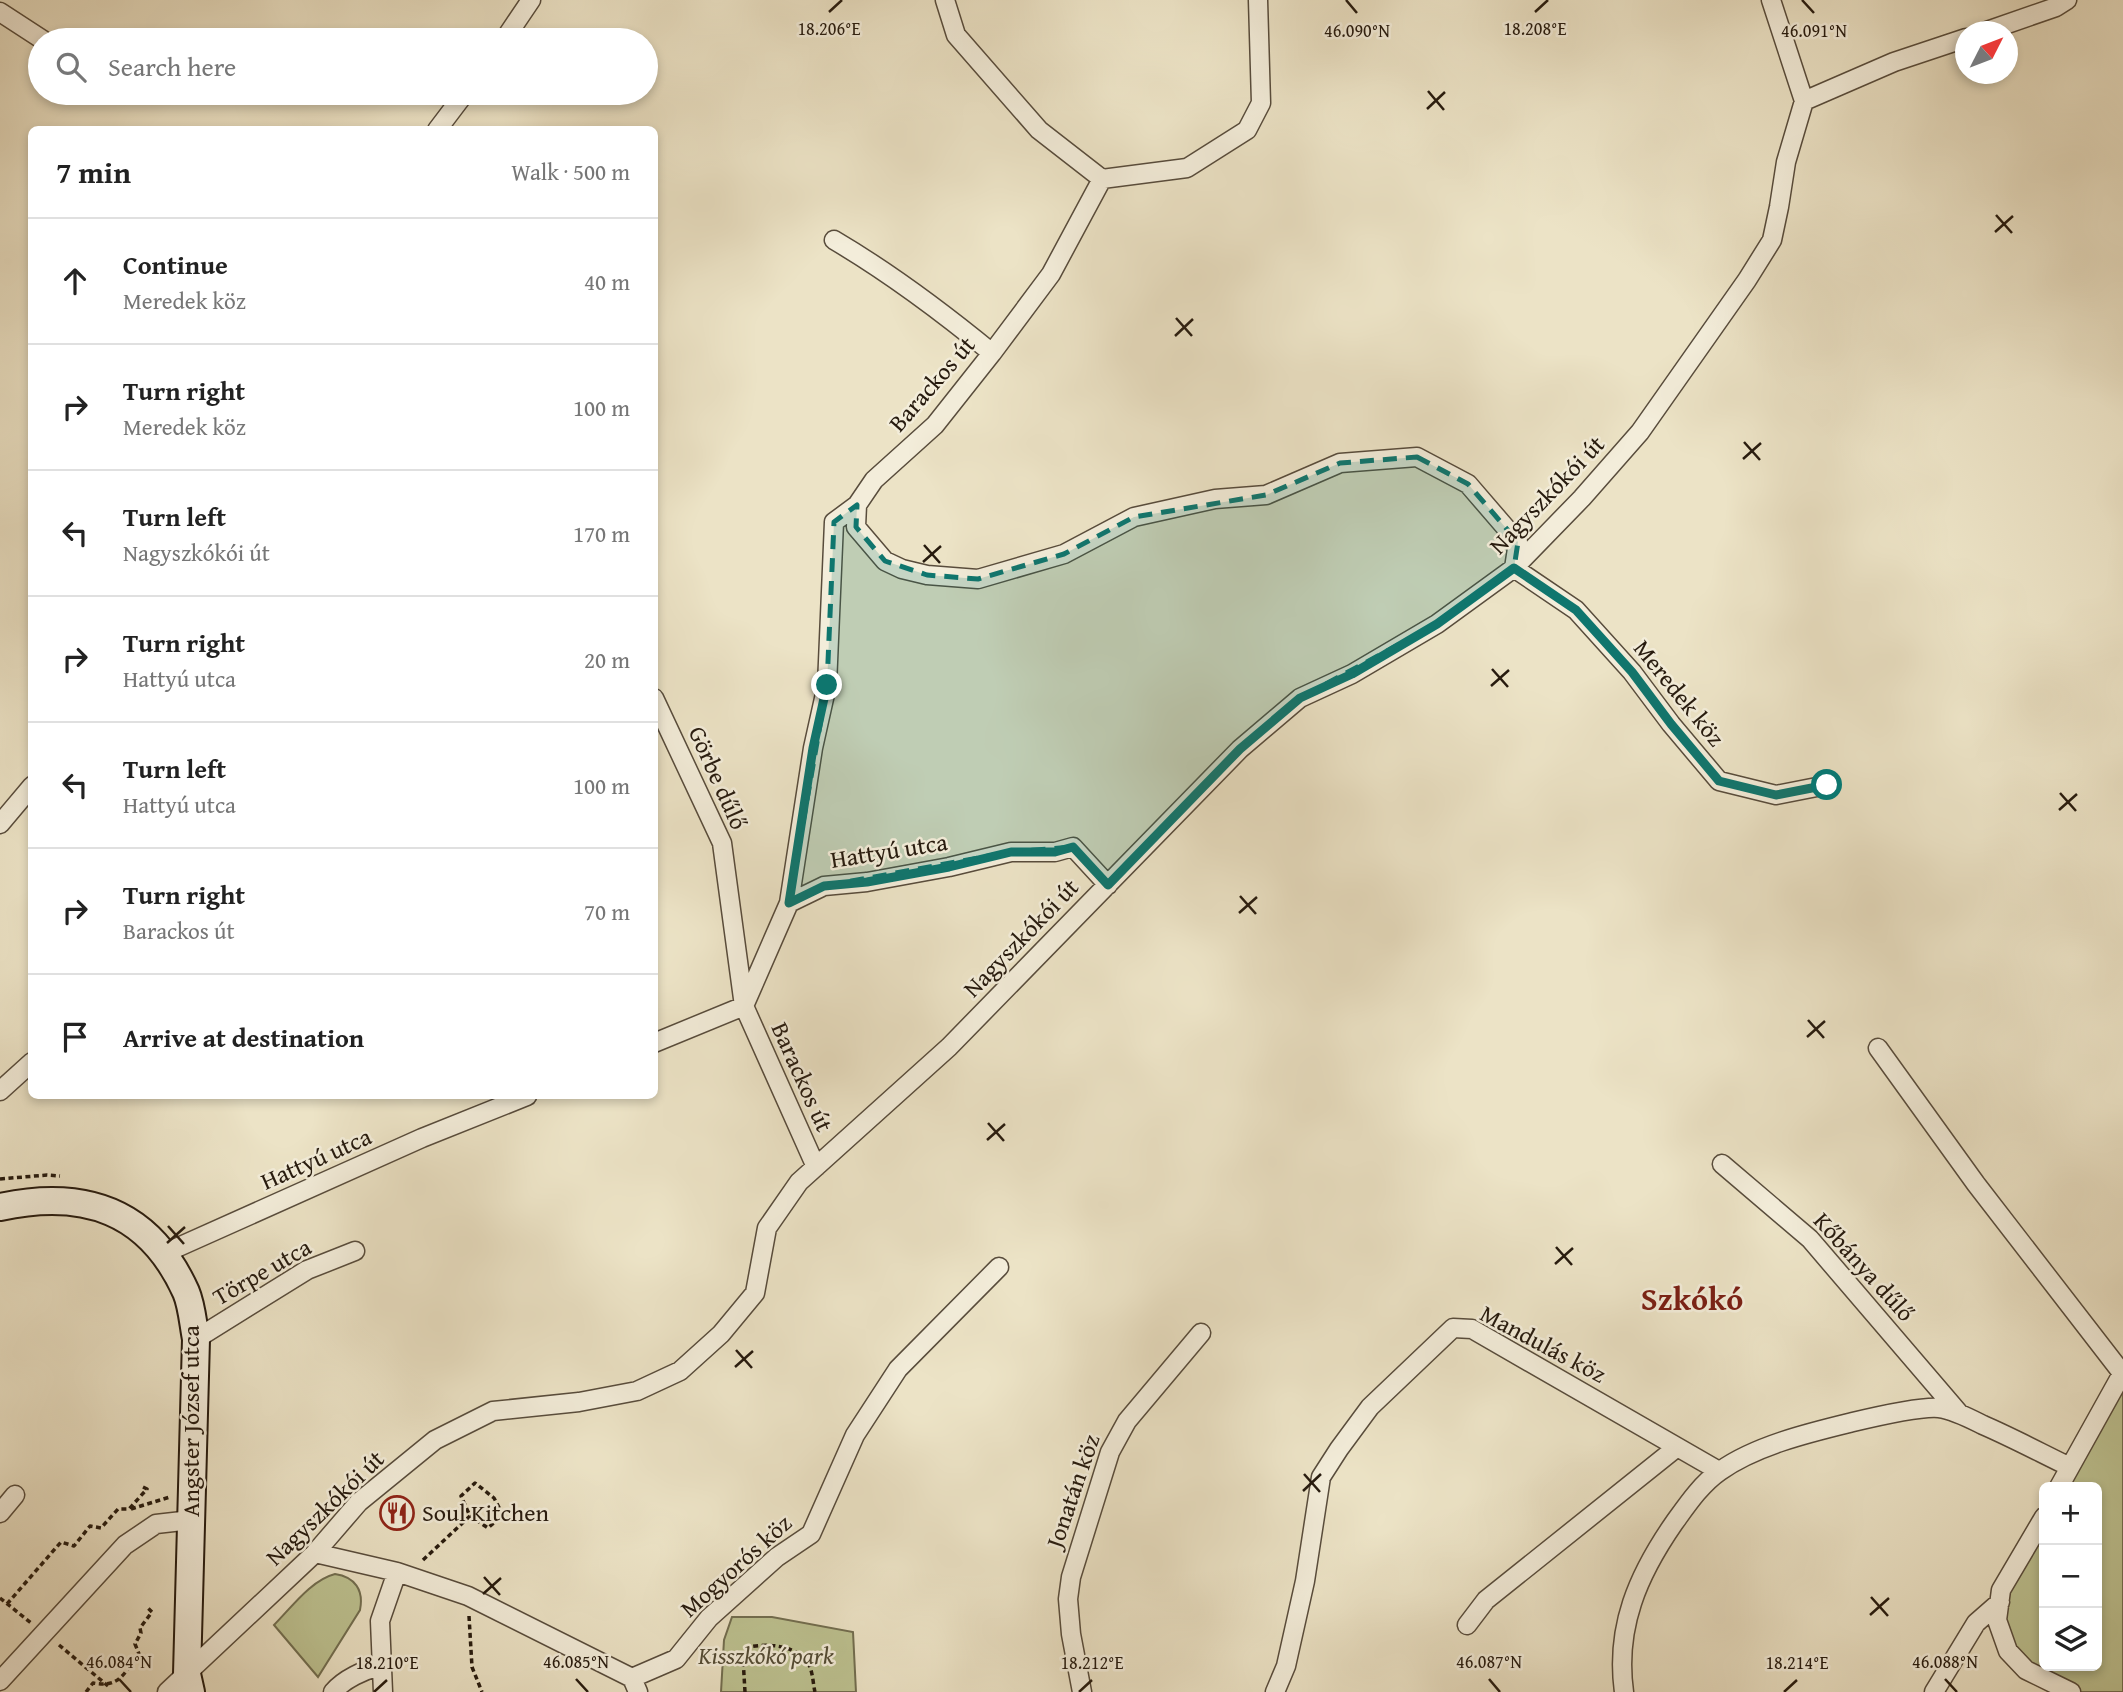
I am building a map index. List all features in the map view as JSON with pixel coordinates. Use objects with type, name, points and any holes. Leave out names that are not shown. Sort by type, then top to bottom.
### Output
[{"type":"street","points":[[512,28],[531,0]]},
{"type":"street","points":[[945,0],[956,35],[1039,130],[1102,179],[1186,168],[1247,130],[1261,103],[1258,0]]},
{"type":"street","points":[[1771,0],[1804,101],[1894,62],[1955,41]]},
{"type":"street","points":[[2016,21],[2056,7],[2067,0]]},
{"type":"street","points":[[0,12],[28,30]]},
{"type":"street","name":"Nagyszkókói út","points":[[167,1692],[189,1683],[315,1553],[359,1502],[435,1440],[493,1412],[579,1402],[637,1391],[681,1371],[721,1334],[755,1293],[767,1227],[799,1182],[949,1047],[1240,749],[1300,698],[1352,674],[1437,624],[1514,568],[1582,498],[1640,432],[1772,240],[1786,162],[1804,101]]},
{"type":"street","points":[[440,126],[456,105]]},
{"type":"street","name":"Barackos út","points":[[789,903],[813,748],[827,685],[834,523],[857,505],[874,480],[935,425],[992,353],[1051,274],[1102,179]]},
{"type":"street","points":[[834,240],[940,311],[992,353]]},
{"type":"street","points":[[857,505],[856,527],[885,561],[902,569],[927,575],[978,579],[1064,554],[1134,517],[1215,499],[1266,495],[1340,463],[1417,457],[1468,484],[1518,542],[1514,568]]},
{"type":"street","name":"Meredek köz","points":[[1514,568],[1576,610],[1632,672],[1719,781],[1776,795],[1827,785]]},
{"type":"street","name":"Görbe dűlő","points":[[658,707],[722,843],[744,1006]]},
{"type":"street","points":[[0,824],[28,791]]},
{"type":"street","name":"Hattyú utca","points":[[789,903],[824,886],[894,877],[1011,852],[1055,852],[1073,847],[1108,885]]},
{"type":"street","points":[[658,1041],[744,1006],[789,903]]},
{"type":"street","name":"Barackos út","points":[[744,1006],[816,1167]]},
{"type":"street","points":[[1878,1048],[1976,1184],[2123,1373],[2062,1482]]},
{"type":"street","points":[[0,1091],[28,1066]]},
{"type":"street","name":"Hattyú utca","points":[[165,1253],[422,1138],[520,1099]]},
{"type":"street","name":"Kőbánya dűlő","points":[[1722,1164],[1810,1239],[1959,1413]]},
{"type":"street","name":"Angster József utca","points":[[0,1207],[51,1200],[110,1210],[129,1220],[165,1253],[187,1294],[196,1339],[185,1520],[189,1683]]},
{"type":"street","name":"Törpe utca","points":[[196,1339],[307,1269],[355,1251]]},
{"type":"street","name":"Mogyorós köz","points":[[635,1685],[676,1659],[709,1618],[777,1557],[811,1534],[855,1435],[898,1368],[999,1267]]},
{"type":"street","name":"Mandulás köz","points":[[1275,1692],[1286,1665],[1305,1581],[1321,1477],[1370,1407],[1453,1328],[1472,1329],[1719,1471]]},
{"type":"street","name":"Jonatán köz","points":[[1082,1692],[1070,1634],[1068,1599],[1071,1577],[1110,1452],[1127,1421],[1200,1333]]},
{"type":"street","points":[[1624,1692],[1624,1631],[1636,1587],[1654,1552],[1689,1501],[1719,1471],[1748,1455],[1809,1432],[1859,1420],[1937,1408],[1959,1413],[2070,1467]]},
{"type":"street","points":[[1467,1625],[1486,1600],[1676,1448]]},
{"type":"street","points":[[0,1513],[15,1495]]},
{"type":"street","points":[[0,1681],[125,1545],[156,1524],[185,1520]]},
{"type":"street","points":[[2039,1525],[2001,1590],[1997,1620],[2008,1651],[2026,1670],[2071,1692]]},
{"type":"street","points":[[315,1553],[397,1572],[468,1596],[635,1685]]},
{"type":"street","points":[[383,1692],[380,1621],[397,1572]]},
{"type":"street","points":[[1934,1692],[1976,1623],[2000,1602]]},
{"type":"street","points":[[333,1692],[338,1686],[380,1666]]},
{"type":"path","points":[[0,1179],[47,1175],[69,1177]]},
{"type":"path","points":[[475,1483],[494,1498],[503,1515],[488,1528],[470,1516],[461,1496],[475,1483]]},
{"type":"path","points":[[129,1509],[147,1489],[143,1486]]},
{"type":"path","points":[[7,1604],[61,1542],[74,1546],[90,1526],[101,1528],[118,1508],[129,1509],[179,1495],[185,1520]]},
{"type":"path","points":[[423,1560],[470,1516]]},
{"type":"path","points":[[468,1596],[472,1667],[482,1692]]},
{"type":"path","points":[[112,1692],[115,1683],[139,1654],[135,1644],[141,1633],[140,1628],[152,1612],[146,1606]]},
{"type":"path","points":[[745,1692],[743,1658],[749,1647],[763,1644],[796,1652],[804,1659],[809,1666],[815,1692]]},
{"type":"path","points":[[86,1692],[93,1683],[108,1686],[115,1683]]},
{"type":"highlighted area","points":[[1417,457],[1468,484],[1518,542],[1514,568],[1437,624],[1300,698],[1240,749],[1108,885],[1073,847],[1011,852],[824,886],[789,903],[827,685],[834,522],[857,505],[856,527],[885,561],[927,575],[978,579],[1064,554],[1134,517],[1266,495],[1340,463]]},
{"type":"green space","points":[[2123,1372],[2123,1692],[2071,1692],[2008,1651],[2001,1590],[2039,1525],[2039,1671],[2102,1671],[2102,1482],[2062,1482]]},
{"type":"green space","points":[[335,1574],[353,1581],[361,1596],[360,1610],[318,1677],[274,1625],[310,1588]]},
{"type":"green space","name":"Kisszkókó park","points":[[732,1617],[772,1617],[853,1632],[856,1692],[721,1692],[724,1640]]},
{"type":"place","name":"Soul Kitchen","points":[[397,1513]]},
{"type":"district","name":"Szkókó","points":[[1692,1299]]},
{"type":"route","points":[[827,685],[813,748],[789,903],[824,886],[867,882],[1011,852],[1055,852],[1073,847],[1108,885],[1240,749],[1300,698],[1352,674],[1437,624],[1514,568],[1576,610],[1632,672],[1719,781],[1776,795],[1827,785]]}]
